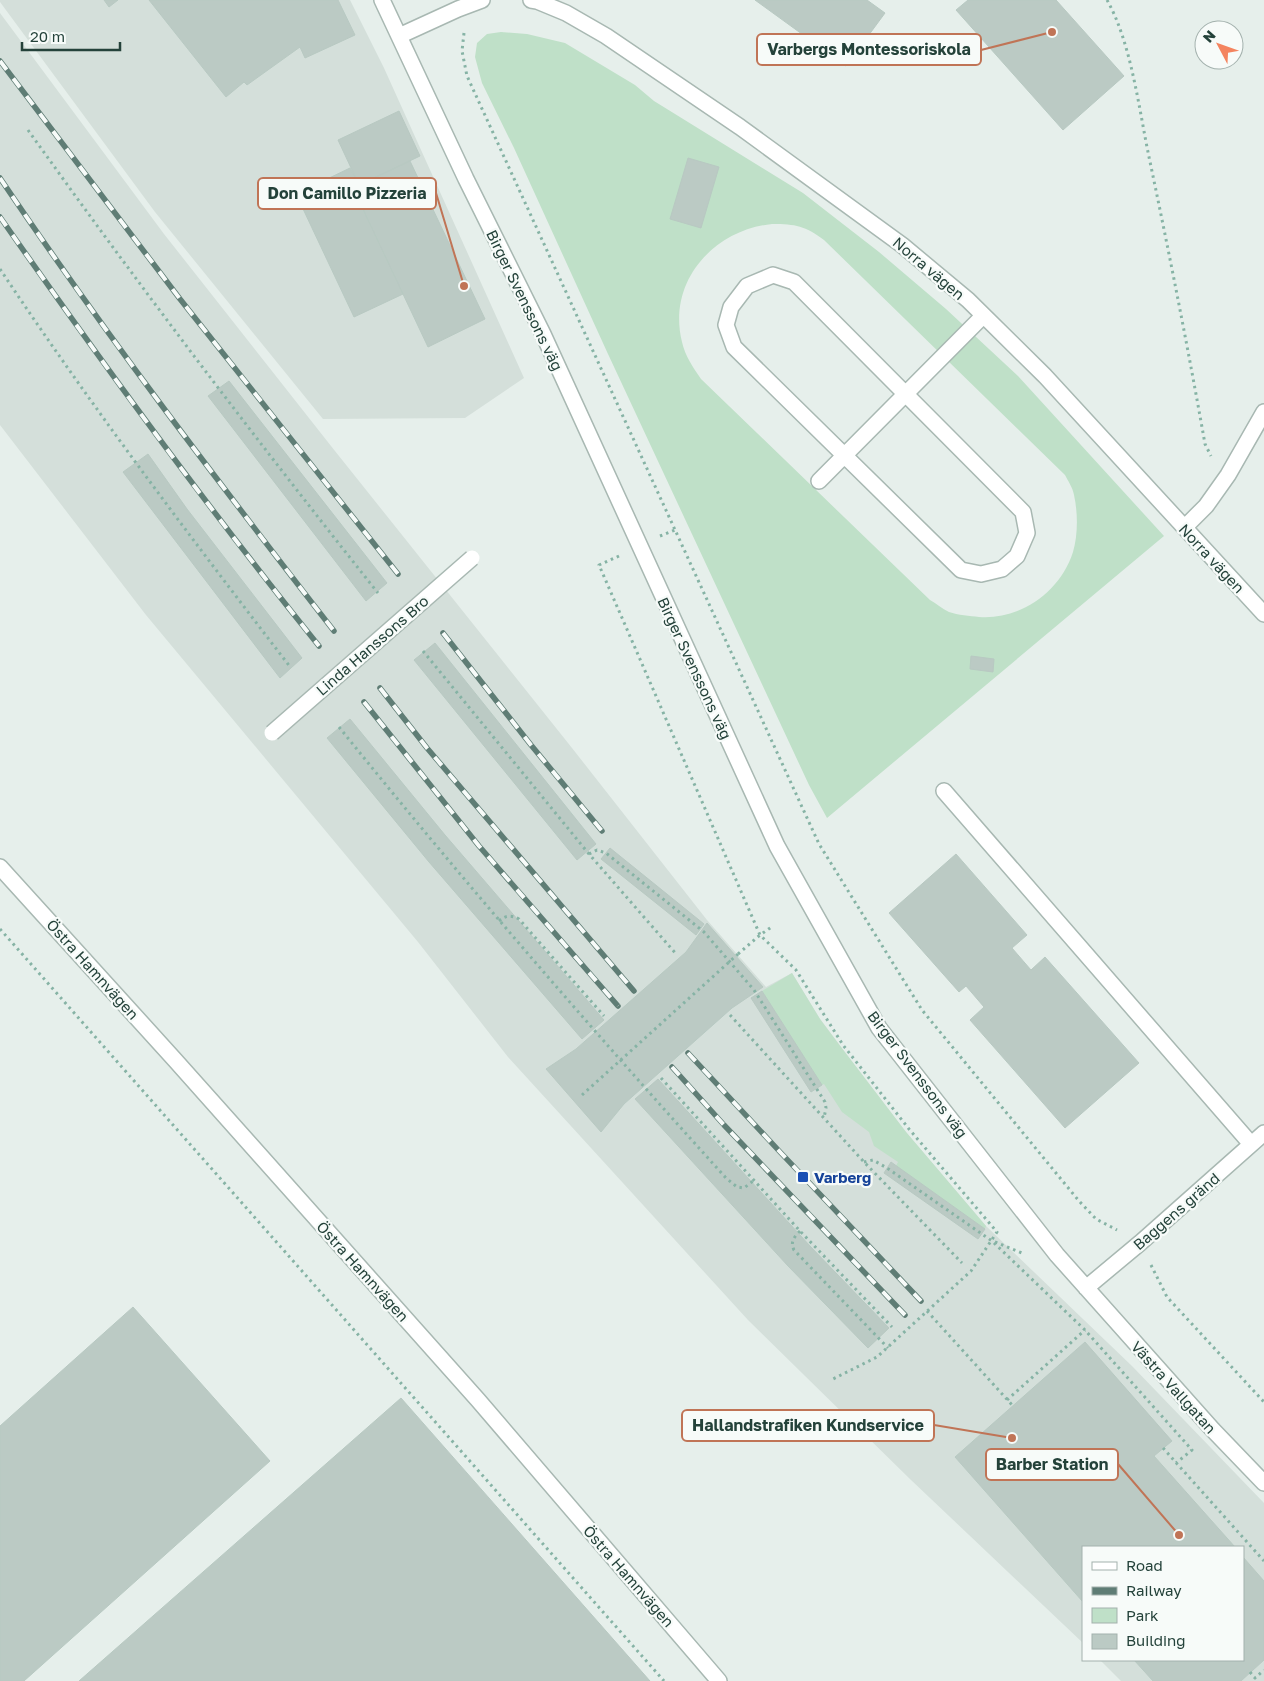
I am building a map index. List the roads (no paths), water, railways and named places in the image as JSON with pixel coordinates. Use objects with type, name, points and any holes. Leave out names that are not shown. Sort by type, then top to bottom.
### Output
[{"type":"street","name":"Birger Svenssons väg","points":[[382,0],[466,179],[543,334],[776,846],[879,1028],[1057,1255],[1086,1288]]},
{"type":"street","points":[[398,36],[482,0]]},
{"type":"street","name":"Norra vägen","points":[[535,0],[566,13],[606,36],[740,127],[902,245],[968,300],[1045,376],[1264,614]]},
{"type":"street","points":[[773,275],[794,282],[906,394],[1023,512],[1027,533],[1017,556],[1002,569],[981,574],[961,570],[734,347],[726,325],[732,307],[747,286],[773,275]]},
{"type":"street","points":[[819,481],[983,316]]},
{"type":"street","points":[[1185,527],[1206,506],[1228,475],[1264,412]]},
{"type":"street","name":"Linda Hanssons Bro","points":[[272,733],[472,558]]},
{"type":"street","points":[[944,791],[1251,1144]]},
{"type":"street","name":"Östra Hamnvägen","points":[[0,867],[478,1400],[719,1681]]},
{"type":"street","name":"Baggens gränd","points":[[1086,1288],[1140,1243],[1264,1133]]},
{"type":"street","name":"Västra Vallgatan","points":[[1086,1288],[1213,1430],[1264,1483]]},
{"type":"railway","points":[[0,61],[180,299],[398,574]]},
{"type":"railway","points":[[0,178],[80,294],[163,408],[334,631]]},
{"type":"railway","points":[[0,217],[156,434],[236,541],[319,646]]},
{"type":"railway","points":[[443,633],[531,745],[602,831]]},
{"type":"railway","points":[[380,688],[427,748],[634,991]]},
{"type":"railway","points":[[364,702],[479,846],[618,1006]]},
{"type":"railway","points":[[688,1053],[921,1301]]},
{"type":"railway","points":[[672,1067],[724,1125],[905,1315]]},
{"type":"place","name":"Varbergs Montessoriskola","points":[[1052,32]]},
{"type":"place","name":"Don Camillo Pizzeria","points":[[464,286]]},
{"type":"place","name":"Varberg","points":[[803,1177]]},
{"type":"place","name":"Hallandstrafiken Kundservice","points":[[1012,1438]]},
{"type":"place","name":"Barber Station","points":[[1179,1535]]}]
